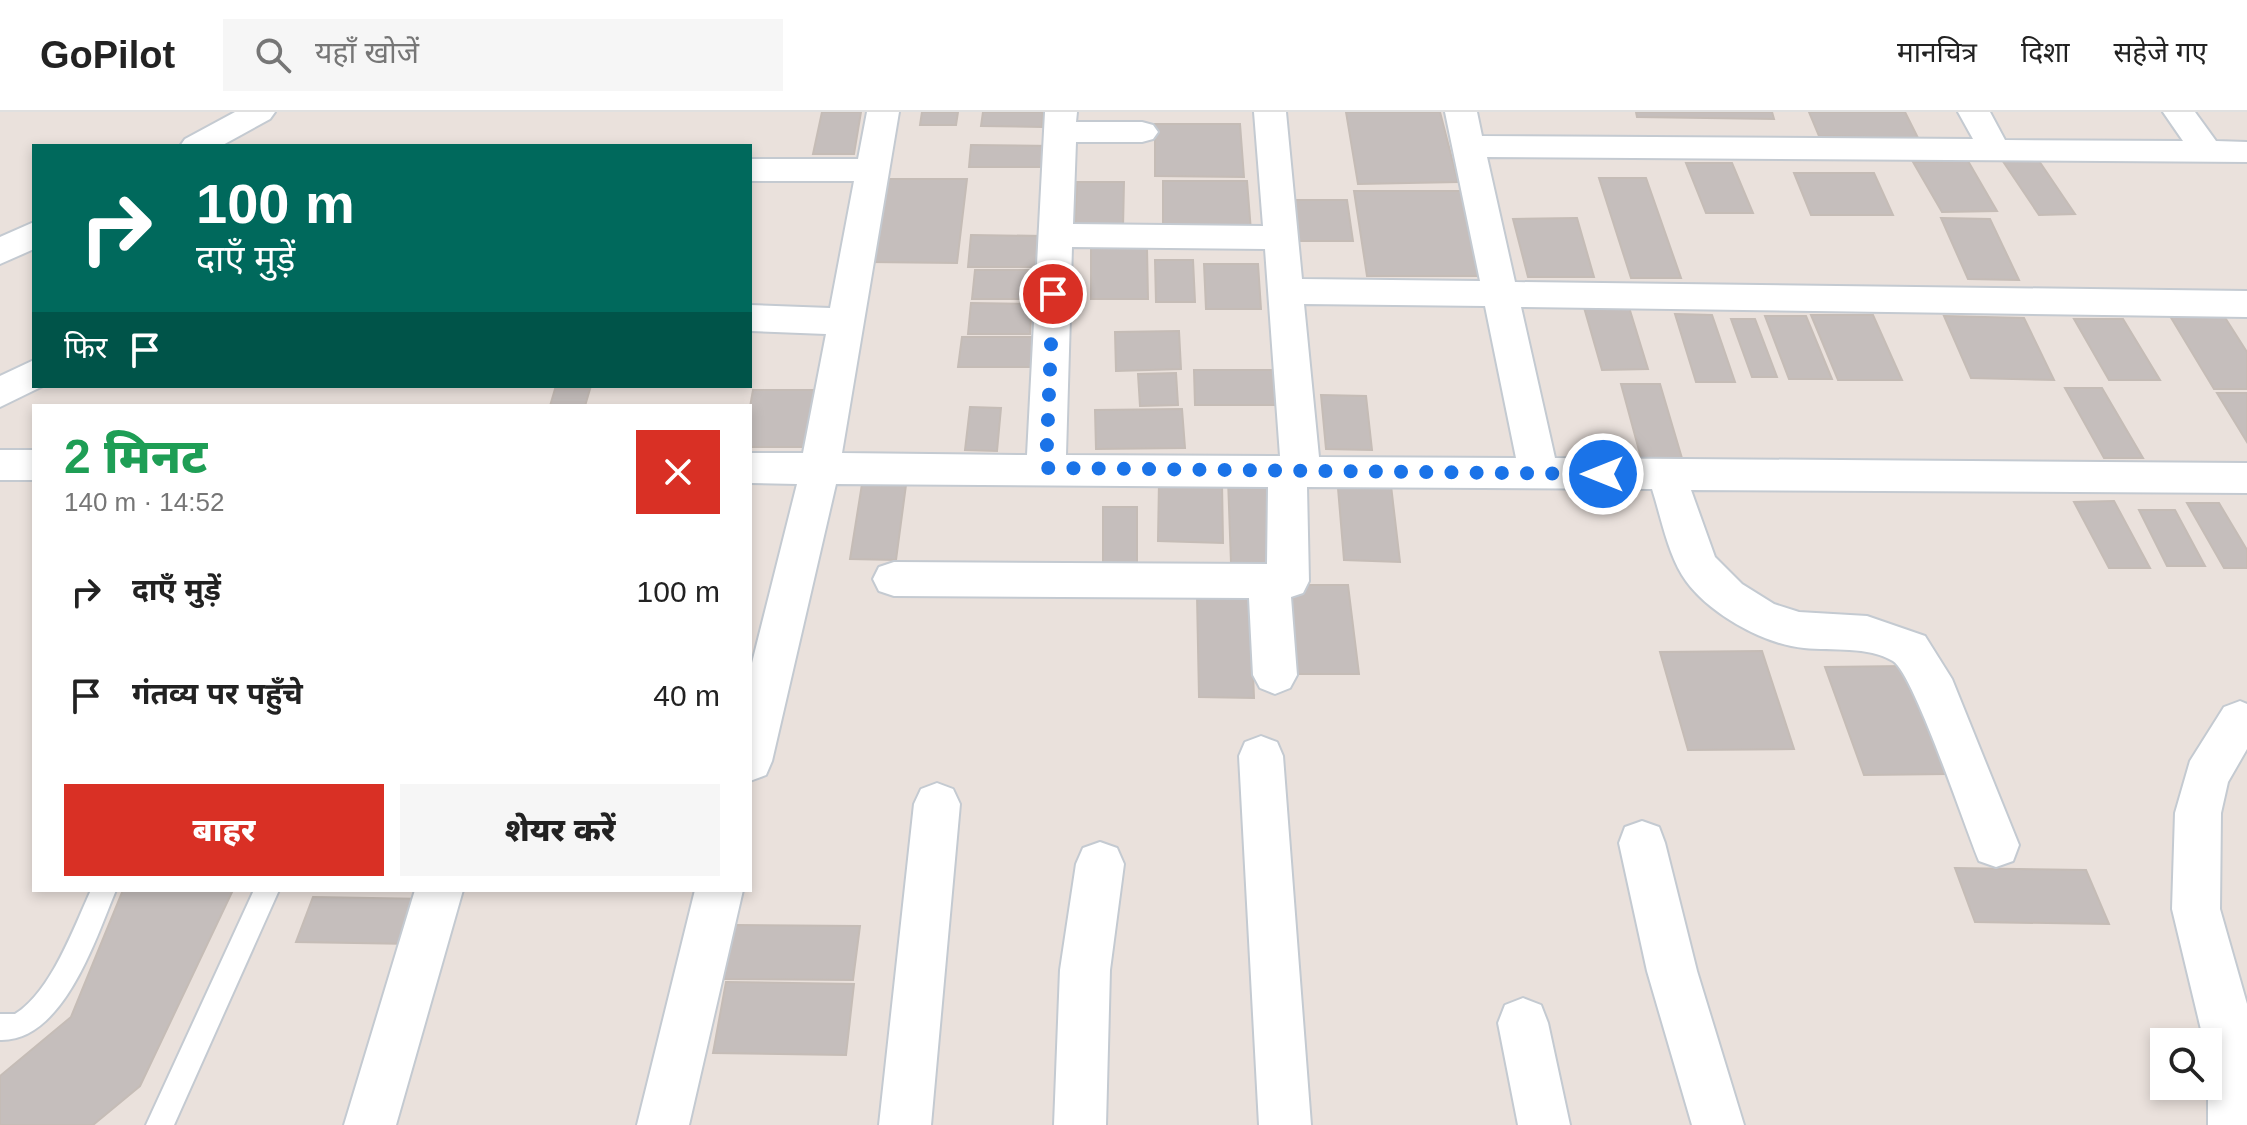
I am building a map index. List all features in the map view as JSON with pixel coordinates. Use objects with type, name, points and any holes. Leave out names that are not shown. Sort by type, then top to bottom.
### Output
[{"type":"street","points":[[200,144],[259,112]]},
{"type":"street","points":[[752,753],[820,468],[870,170],[883,112]]},
{"type":"street","points":[[894,579],[1288,581],[1294,471],[1286,291],[1270,112]]},
{"type":"street","points":[[1461,112],[1539,473]]},
{"type":"street","points":[[1624,112],[1636,147]]},
{"type":"street","points":[[1974,112],[1995,150]]},
{"type":"street","points":[[2179,112],[2207,152]]},
{"type":"street","points":[[1046,468],[1061,122],[1142,132]]},
{"type":"street","points":[[1468,146],[1636,147],[1791,136],[1995,150],[2247,152]]},
{"type":"street","points":[[752,170],[870,170]]},
{"type":"street","points":[[0,252],[32,235]]},
{"type":"street","points":[[1056,235],[1281,238]]},
{"type":"street","points":[[1286,291],[2247,304]]},
{"type":"street","points":[[752,318],[846,322]]},
{"type":"street","points":[[0,393],[32,375]]},
{"type":"street","points":[[0,465],[32,465]]},
{"type":"street","points":[[752,468],[2247,478]]},
{"type":"street","points":[[1666,474],[1698,566],[1727,596],[1761,618],[1799,630],[1867,634],[1910,649],[1930,679],[1996,845]]},
{"type":"street","points":[[1269,582],[1275,675]]},
{"type":"street","points":[[2234,1125],[2235,1075],[2224,1012],[2196,909],[2198,813],[2206,776],[2240,721]]},
{"type":"street","points":[[1261,756],[1285,1125]]},
{"type":"street","points":[[905,1125],[937,804]]},
{"type":"street","points":[[1642,843],[1672,971],[1718,1125]]},
{"type":"street","points":[[1080,1125],[1085,970],[1100,864]]},
{"type":"street","points":[[370,1125],[438,892]]},
{"type":"street","points":[[663,1125],[719,892]]},
{"type":"street","points":[[1523,1023],[1544,1125]]},
{"type":"lane","points":[[0,1027],[18,1027],[51,998],[103,892]]},
{"type":"lane","points":[[160,1125],[266,892]]},
{"type":"building","points":[[822,112],[861,112],[854,154],[813,154]]},
{"type":"building","points":[[922,112],[958,112],[956,125],[920,125]]},
{"type":"building","points":[[983,112],[1043,112],[1042,127],[981,126]]},
{"type":"building","points":[[1346,112],[1440,112],[1458,182],[1358,184]]},
{"type":"building","points":[[1636,112],[1772,112],[1774,119],[1637,117]]},
{"type":"building","points":[[1809,112],[1905,112],[1918,138],[1819,136]]},
{"type":"building","points":[[1155,124],[1240,124],[1244,177],[1155,176]]},
{"type":"building","points":[[971,145],[1053,146],[1051,167],[969,167]]},
{"type":"building","points":[[2035,155],[2075,214],[2039,215],[2000,157]]},
{"type":"building","points":[[1968,161],[1997,211],[1942,212],[1913,162]]},
{"type":"building","points":[[1686,163],[1732,163],[1753,213],[1706,213]]},
{"type":"building","points":[[1794,173],[1874,173],[1893,215],[1811,215]]},
{"type":"building","points":[[1599,178],[1646,178],[1681,278],[1631,278]]},
{"type":"building","points":[[885,179],[967,179],[957,263],[870,262]]},
{"type":"building","points":[[1163,181],[1247,181],[1251,231],[1163,231]]},
{"type":"building","points":[[1077,182],[1124,182],[1123,228],[1075,227]]},
{"type":"building","points":[[1354,191],[1475,191],[1494,276],[1367,276]]},
{"type":"building","points":[[1284,200],[1347,200],[1353,241],[1289,241]]},
{"type":"building","points":[[1577,218],[1594,277],[1528,277],[1513,219]]},
{"type":"building","points":[[1941,218],[1990,219],[2019,280],[1968,279]]},
{"type":"building","points":[[971,235],[1043,236],[1041,267],[968,267]]},
{"type":"building","points":[[1091,248],[1147,248],[1148,299],[1091,299]]},
{"type":"building","points":[[1155,260],[1193,260],[1195,302],[1156,302]]},
{"type":"building","points":[[1204,264],[1258,264],[1261,309],[1206,309]]},
{"type":"building","points":[[975,270],[1046,270],[1044,299],[972,299]]},
{"type":"building","points":[[971,303],[1032,304],[1030,334],[968,334]]},
{"type":"building","points":[[1583,304],[1628,304],[1648,369],[1602,370]]},
{"type":"building","points":[[1675,314],[1712,315],[1735,382],[1696,382]]},
{"type":"building","points":[[1811,315],[1873,315],[1902,380],[1838,380]]},
{"type":"building","points":[[1765,316],[1806,316],[1832,379],[1789,379]]},
{"type":"building","points":[[1944,316],[2024,318],[2054,380],[1971,378]]},
{"type":"building","points":[[2170,316],[2224,316],[2247,352],[2247,389],[2214,389]]},
{"type":"building","points":[[1731,319],[1755,319],[1777,377],[1752,377]]},
{"type":"building","points":[[2074,319],[2123,319],[2160,380],[2109,380]]},
{"type":"building","points":[[1179,331],[1181,369],[1116,371],[1115,332]]},
{"type":"building","points":[[962,337],[1043,337],[1041,367],[958,367]]},
{"type":"building","points":[[1194,370],[1281,370],[1284,405],[1195,405]]},
{"type":"building","points":[[1176,373],[1178,405],[1140,406],[1138,374]]},
{"type":"building","points":[[1621,384],[1660,384],[1684,465],[1643,465]]},
{"type":"building","points":[[2065,388],[2102,388],[2143,458],[2104,458]]},
{"type":"building","points":[[555,389],[590,389],[586,404],[551,404]]},
{"type":"building","points":[[753,390],[815,390],[805,447],[752,447]]},
{"type":"building","points":[[2217,393],[2247,393],[2247,442]]},
{"type":"building","points":[[1321,395],[1366,396],[1372,450],[1326,449]]},
{"type":"building","points":[[970,407],[1001,408],[997,451],[965,450]]},
{"type":"building","points":[[1182,409],[1185,448],[1096,449],[1095,410]]},
{"type":"building","points":[[1337,476],[1390,477],[1400,562],[1344,560]]},
{"type":"building","points":[[1228,479],[1273,480],[1278,564],[1231,563]]},
{"type":"building","points":[[1159,481],[1222,483],[1223,543],[1158,541]]},
{"type":"building","points":[[862,484],[906,485],[896,560],[850,559]]},
{"type":"building","points":[[2114,501],[2150,568],[2109,568],[2074,502]]},
{"type":"building","points":[[2187,503],[2219,503],[2247,550],[2247,568],[2224,568]]},
{"type":"building","points":[[1103,507],[1137,507],[1137,565],[1103,565]]},
{"type":"building","points":[[2139,510],[2175,510],[2205,566],[2167,566]]},
{"type":"building","points":[[1285,585],[1348,585],[1359,674],[1292,674]]},
{"type":"building","points":[[1197,595],[1250,596],[1254,698],[1199,697]]},
{"type":"building","points":[[1762,651],[1794,749],[1688,750],[1660,652]]},
{"type":"building","points":[[1905,666],[1947,774],[1864,775],[1825,667]]},
{"type":"building","points":[[1955,868],[2086,870],[2109,924],[1975,922]]},
{"type":"building","points":[[122,892],[232,892],[140,1086],[93,1125],[0,1125],[0,1076],[71,1017]]},
{"type":"building","points":[[313,897],[429,899],[414,944],[296,942]]},
{"type":"building","points":[[735,925],[860,926],[853,980],[724,979]]},
{"type":"building","points":[[726,982],[854,984],[846,1055],[713,1053]]},
{"type":"route","points":[[1053,294],[1046,468],[1603,474]]}]
